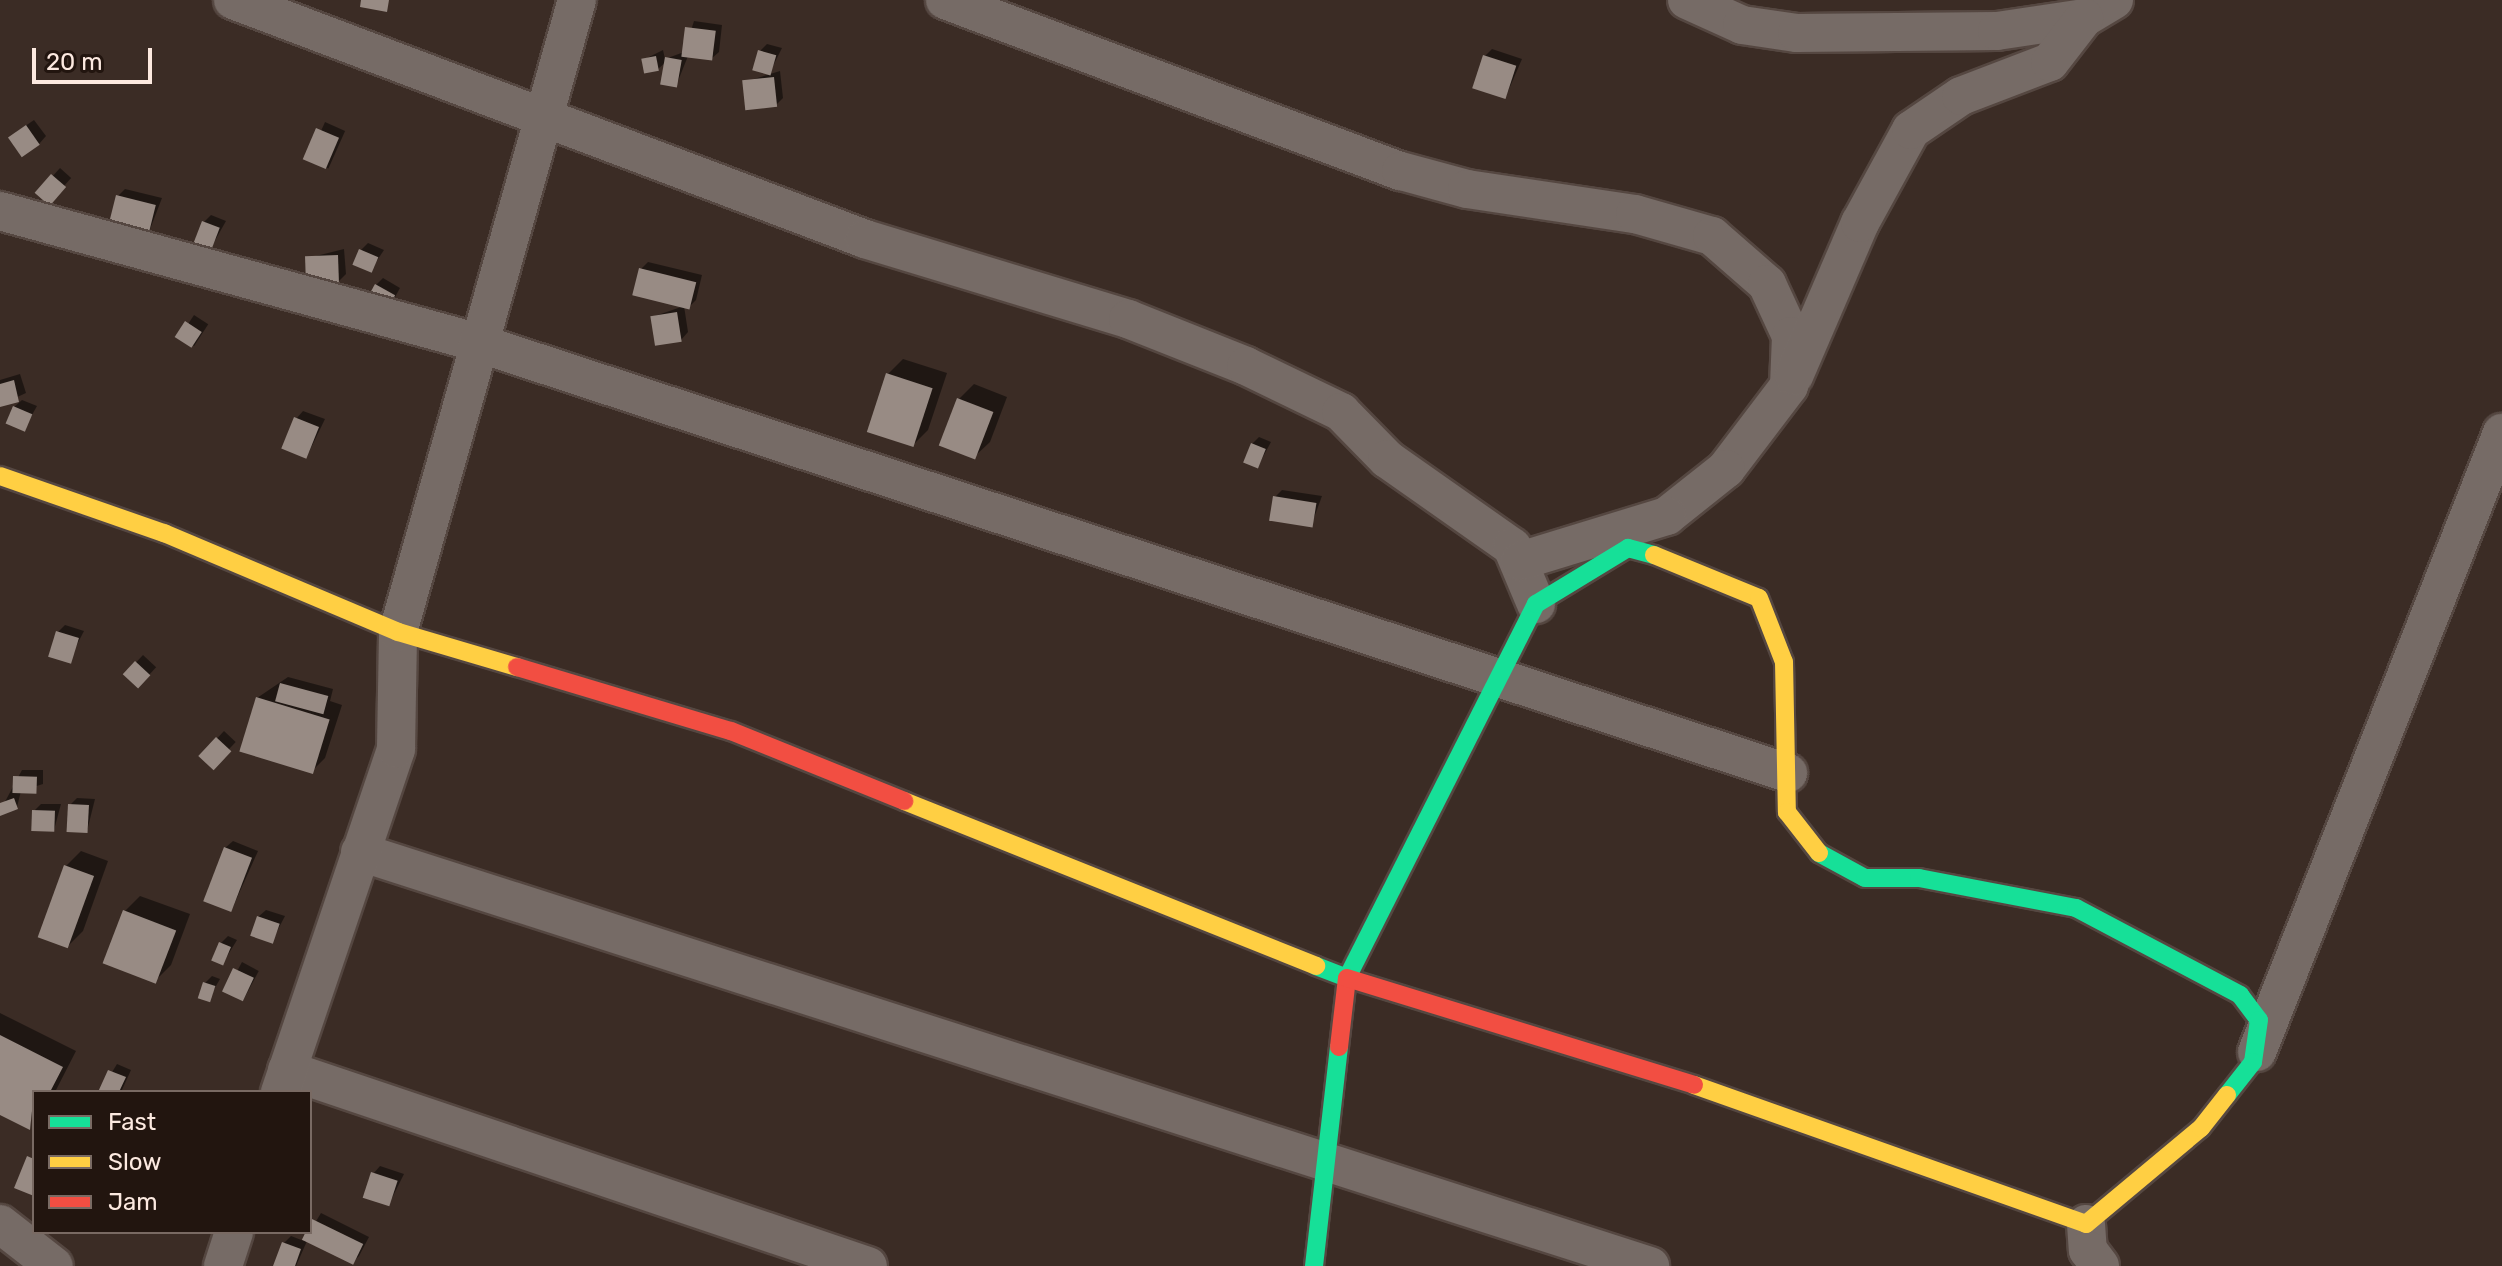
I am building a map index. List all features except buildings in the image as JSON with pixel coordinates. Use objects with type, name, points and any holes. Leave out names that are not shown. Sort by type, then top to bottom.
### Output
[{"type":"street","points":[[233,0],[540,120],[1246,366],[1341,412],[1387,459],[1512,547],[1536,604]]},
{"type":"street","points":[[577,0],[540,120],[398,632],[396,749],[284,1081],[868,1266]]},
{"type":"street","points":[[945,0],[1401,171],[1467,189],[1635,214],[1712,236],[1767,284],[1791,336],[1789,386]]},
{"type":"street","points":[[1687,0],[1742,25],[1797,33],[1997,31],[2099,9]]},
{"type":"street","points":[[1520,561],[1667,516],[1726,469],[1789,386],[1911,130],[1961,96],[2050,62],[2099,9]]},
{"type":"street","points":[[0,211],[478,343],[1788,773]]},
{"type":"street","points":[[2086,1224],[2201,1128],[2253,1062],[2502,433]]},
{"type":"street","points":[[0,476],[164,533],[398,632],[731,731],[1347,978],[1629,1062],[2086,1224]]},
{"type":"street","points":[[1314,1266],[1322,1161],[1347,978],[1536,604],[1628,548],[1695,566],[1759,598],[1784,662],[1787,812],[1827,863],[1865,878],[1919,878],[2076,908],[2240,995],[2259,1020],[2253,1062]]},
{"type":"street","points":[[360,852],[1650,1266]]},
{"type":"street","points":[[0,1224],[54,1266]]},
{"type":"street","points":[[2086,1224],[2088,1250],[2100,1266]]},
{"type":"street","points":[[223,1266],[233,1234]]},
{"type":"traffic: fast","points":[[1316,966],[1347,978],[1536,604],[1628,548],[1654,555]]},
{"type":"traffic: fast","points":[[1819,853],[1865,878],[1919,878],[2076,908],[2240,995],[2259,1020],[2253,1062],[2227,1095]]},
{"type":"traffic: fast","points":[[1314,1266],[1339,1047]]},
{"type":"traffic: slow","points":[[0,476],[164,533],[398,632],[517,667]]},
{"type":"traffic: slow","points":[[1654,555],[1759,598],[1784,662],[1787,812],[1819,853]]},
{"type":"traffic: slow","points":[[904,801],[1316,966]]},
{"type":"traffic: slow","points":[[1694,1085],[2086,1224],[2201,1128],[2227,1095]]},
{"type":"traffic: jam","points":[[517,667],[731,731],[904,801]]},
{"type":"traffic: jam","points":[[1339,1047],[1347,978],[1694,1085]]}]
